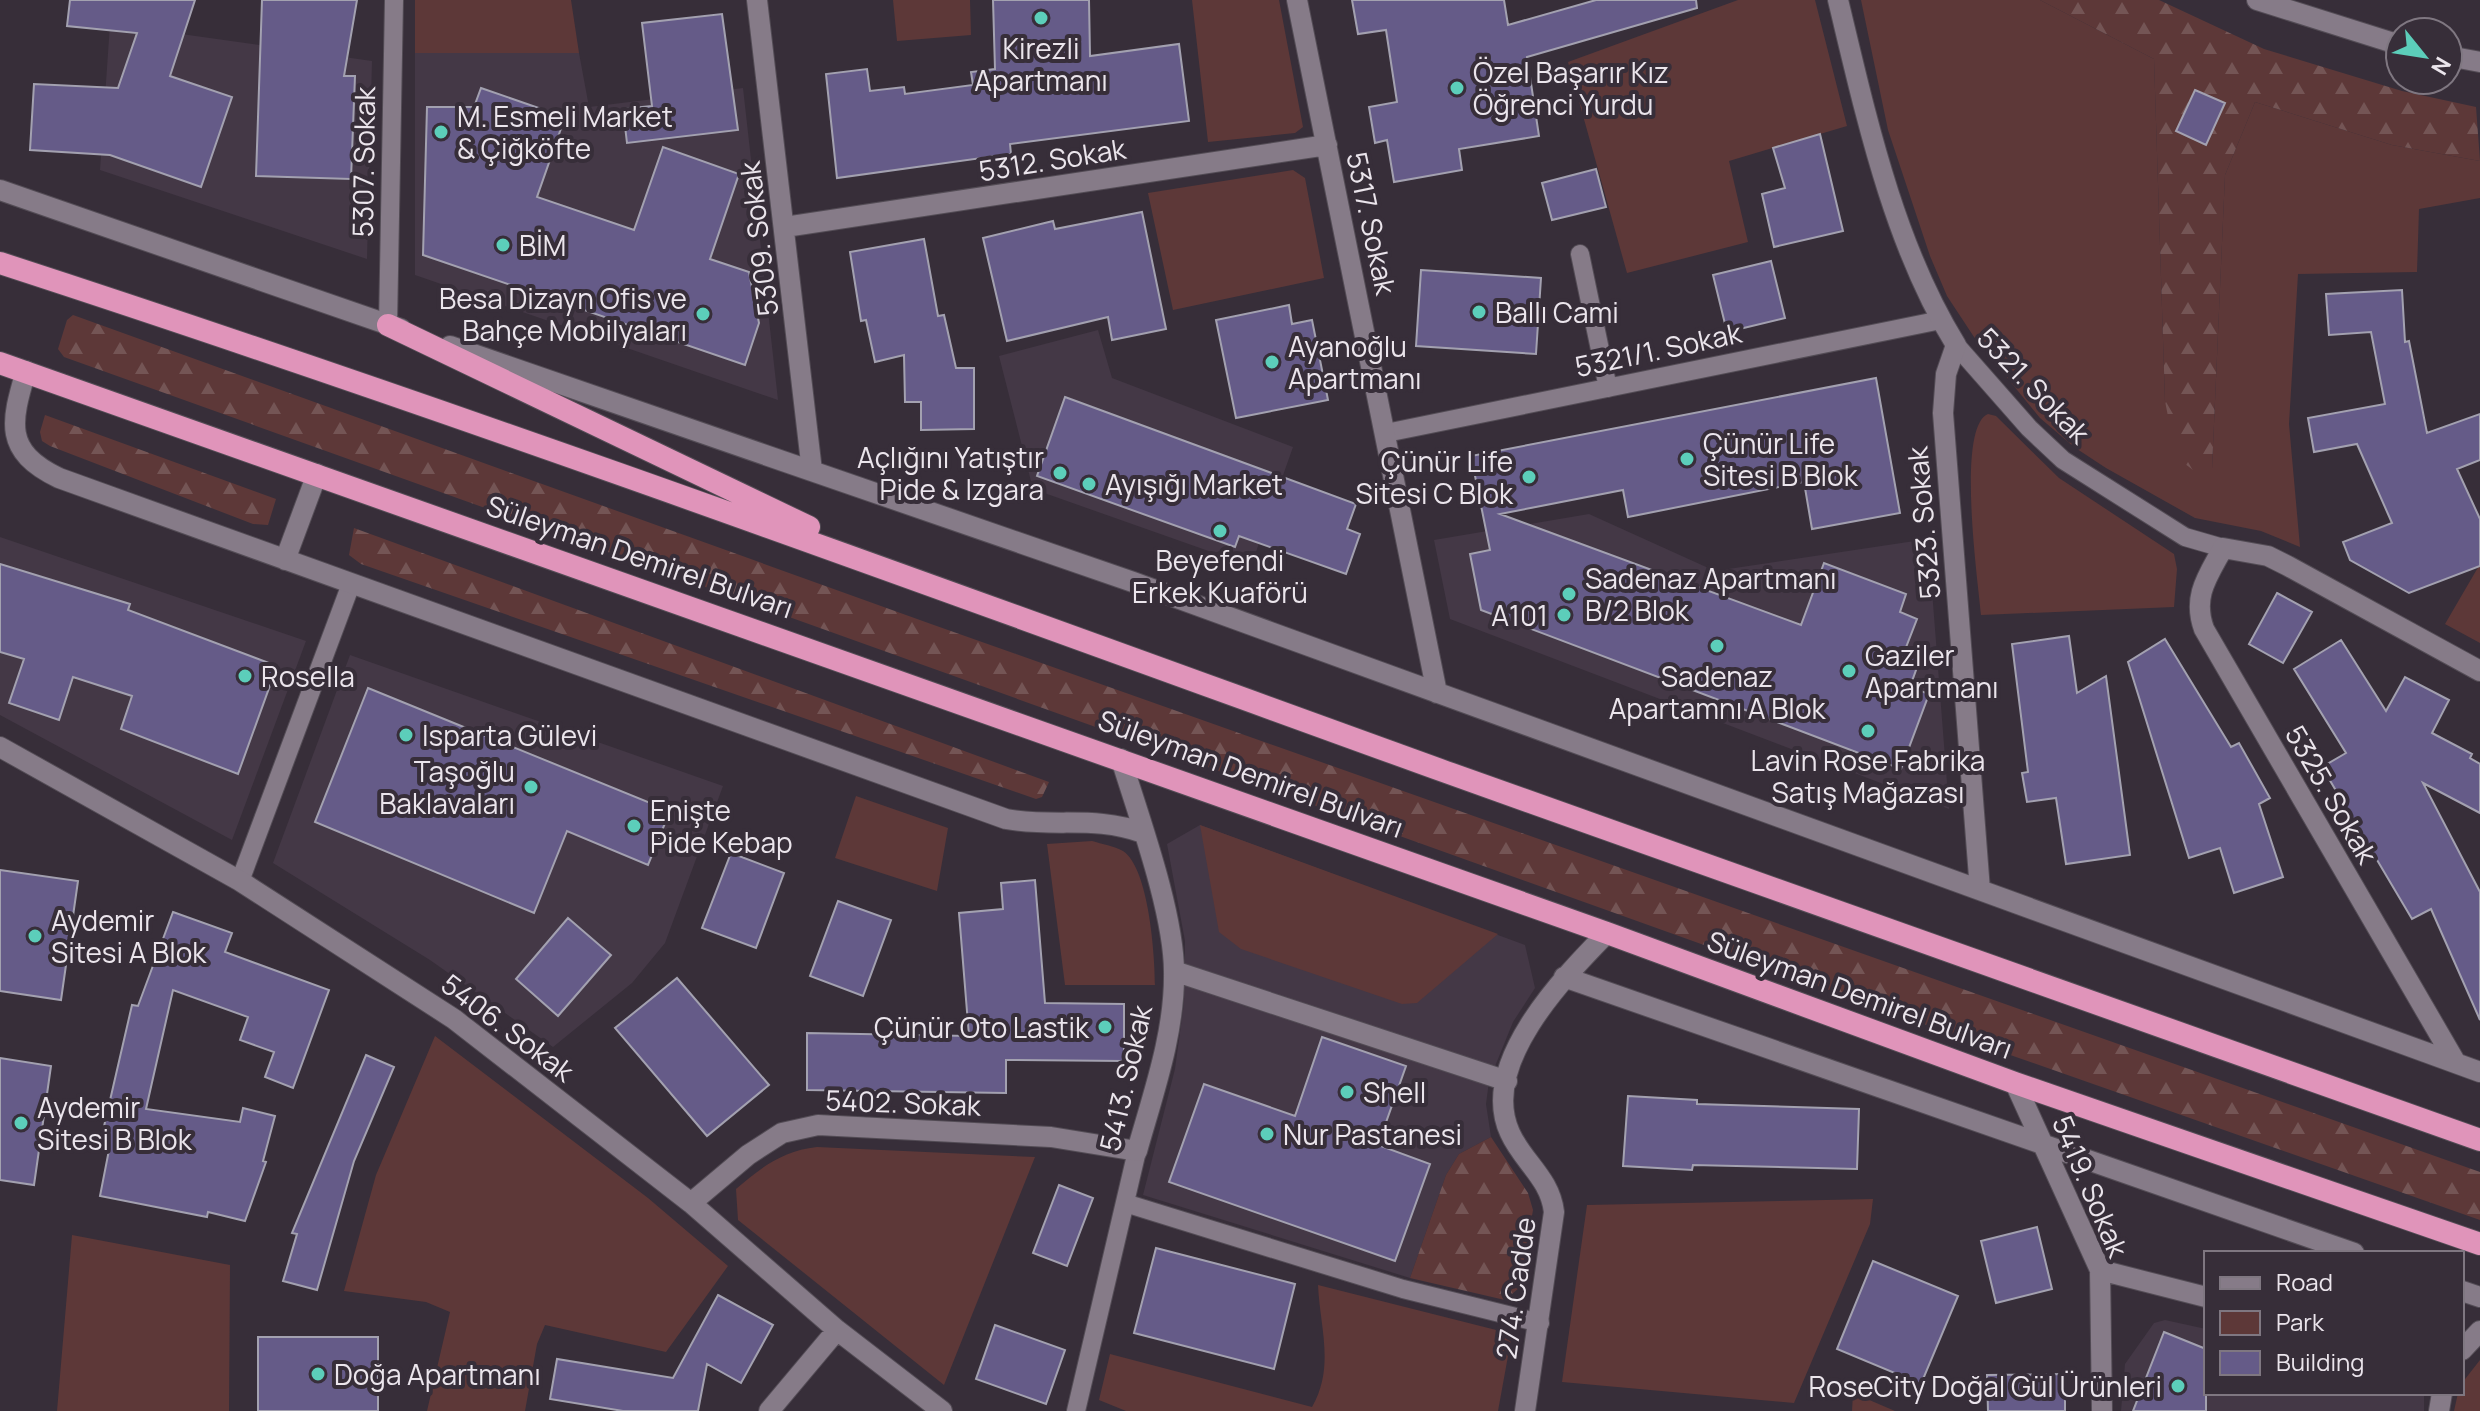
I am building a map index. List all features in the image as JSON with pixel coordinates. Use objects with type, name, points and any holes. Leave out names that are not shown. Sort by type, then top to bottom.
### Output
[{"type":"highway","points":[[0,263],[221,335],[907,574],[1443,770],[2480,1140]]},
{"type":"highway","points":[[388,325],[907,574]]},
{"type":"highway","name":"Süleyman Demirel Bulvarı","points":[[0,363],[1121,759],[2015,1083],[2480,1244]]},
{"type":"street","name":"5309. Sokak","points":[[757,0],[812,471]]},
{"type":"street","name":"5317. Sokak","points":[[1297,0],[1437,693]]},
{"type":"street","name":"5321. Sokak","points":[[1838,0],[1897,211],[1941,320],[1956,345]]},
{"type":"street","points":[[2257,0],[2384,40]]},
{"type":"street","name":"5312. Sokak","points":[[785,227],[1327,145]]},
{"type":"street","points":[[0,190],[812,471],[1437,693],[2480,1072]]},
{"type":"street","name":"5323. Sokak","points":[[1956,345],[1946,374],[1943,413],[1980,890]]},
{"type":"street","points":[[26,371],[14,414],[14,434],[35,465],[59,478],[1006,819],[1050,824],[1102,821],[1143,833]]},
{"type":"street","points":[[285,560],[317,474]]},
{"type":"street","name":"5321. Sokak","points":[[2223,548],[2268,556],[2480,671]]},
{"type":"street","name":"5325. Sokak","points":[[2223,548],[2197,604],[2204,629],[2456,1063]]},
{"type":"street","name":"5406. Sokak","points":[[0,747],[240,881],[454,1019],[691,1203],[837,1330],[942,1411]]},
{"type":"street","name":"5413. Sokak","points":[[1121,759],[1169,931],[1174,971],[1170,1018],[1137,1151]]},
{"type":"street","name":"274. Cadde","points":[[1525,1411],[1554,1228],[1553,1203],[1546,1182],[1510,1134],[1504,1103],[1507,1081],[1537,1012],[1564,977],[1607,933]]},
{"type":"street","points":[[1174,971],[1507,1081]]},
{"type":"street","points":[[1564,977],[2348,1251]]},
{"type":"street","name":"5419. Sokak","points":[[2015,1083],[2100,1270],[2102,1411]]},
{"type":"street","name":"5402. Sokak","points":[[691,1203],[748,1155],[782,1133],[818,1125],[1051,1137],[1137,1151]]},
{"type":"street","points":[[2100,1270],[2204,1296]]},
{"type":"street","points":[[769,1411],[837,1330]]},
{"type":"street","points":[[2464,1348],[2480,1331]]},
{"type":"lane","name":"5307. Sokak","points":[[388,325],[394,0]]},
{"type":"lane","points":[[1580,254],[1608,388]]},
{"type":"lane","name":"5321/1. Sokak","points":[[1386,433],[1941,320]]},
{"type":"lane","name":"5321. Sokak","points":[[1956,345],[2029,428],[2063,460],[2185,537],[2223,548]]},
{"type":"lane","points":[[240,881],[351,584]]},
{"type":"lane","name":"5413. Sokak","points":[[1076,1411],[1137,1151]]},
{"type":"lane","points":[[1125,1203],[1403,1289],[1540,1323]]},
{"type":"shaded area","points":[[110,24],[372,61],[367,259],[100,170]]},
{"type":"shaded area","points":[[415,53],[579,53],[589,107],[743,88],[778,400],[415,275]]},
{"type":"shaded area","points":[[1098,330],[1112,378],[1293,447],[1251,566],[1033,489],[999,356]]},
{"type":"shaded area","points":[[1589,514],[1715,571],[1928,539],[1949,809],[1450,619],[1434,540]]},
{"type":"shaded area","points":[[0,537],[306,641],[232,840],[0,715]]},
{"type":"shaded area","points":[[350,655],[723,786],[665,943],[632,983],[553,1047],[430,960],[273,863]]},
{"type":"shaded area","points":[[1200,825],[1525,945],[1535,988],[1513,1022],[1489,1081],[1486,1104],[1491,1137],[1459,1154],[1446,1175],[1410,1278],[1143,1195],[1175,1069],[1184,1003],[1185,941],[1167,844]]},
{"type":"shaded area","points":[[2165,1320],[2204,1329],[2204,1395],[2424,1395],[2424,1411],[2121,1411],[2125,1364],[2154,1323]]},
{"type":"green space","points":[[415,0],[571,0],[579,53],[415,53]]},
{"type":"green space","points":[[893,0],[970,0],[971,35],[897,41]]},
{"type":"green space","points":[[1192,0],[1279,0],[1303,127],[1295,133],[1208,142]]},
{"type":"green space","points":[[1738,0],[1815,0],[1847,126],[1729,161],[1748,242],[1627,273],[1568,62]]},
{"type":"green space","points":[[1861,0],[2040,0],[2154,59],[2165,401],[2212,469],[2225,175],[2255,102],[2392,145],[2480,161],[2480,198],[2419,209],[2417,272],[2298,274],[2289,424],[2300,547],[2261,531],[2195,518],[2106,468],[2074,447],[2040,418],[1974,337],[1947,296],[1930,256],[1888,130]]},
{"type":"green space","points":[[2040,0],[2159,0],[2264,49],[2384,86],[2384,96],[2425,96],[2476,107],[2480,161],[2392,145],[2255,102],[2225,175],[2212,469],[2197,473],[2176,457],[2165,401],[2154,59]]},
{"type":"green space","points":[[1293,170],[1305,178],[1324,278],[1173,310],[1148,193]]},
{"type":"green space","points":[[73,315],[931,624],[2480,1172],[2480,1220],[2016,1057],[64,357],[58,349],[67,320]]},
{"type":"green space","points":[[1988,414],[1996,416],[2059,478],[2174,554],[2177,569],[2174,607],[1981,615],[1973,540],[1971,474],[1978,425]]},
{"type":"green space","points":[[45,415],[276,499],[268,525],[253,524],[50,446],[42,441],[40,432]]},
{"type":"green space","points":[[354,528],[1049,782],[1042,797],[1036,799],[361,564],[349,555]]},
{"type":"green space","points":[[2480,564],[2480,643],[2445,624]]},
{"type":"green space","points":[[856,796],[948,828],[937,891],[835,858]]},
{"type":"green space","points":[[1200,825],[1498,934],[1417,1003],[1402,1004],[1241,949],[1219,932]]},
{"type":"green space","points":[[1092,841],[1123,851],[1132,860],[1139,875],[1149,914],[1155,985],[1065,985],[1047,844]]},
{"type":"green space","points":[[435,1036],[648,1198],[728,1266],[666,1352],[545,1325],[537,1344],[525,1411],[427,1411],[450,1312],[426,1302],[344,1291],[376,1175]]},
{"type":"green space","points":[[1491,1137],[1528,1193],[1533,1210],[1519,1288],[1505,1300],[1410,1278],[1446,1175],[1459,1154]]},
{"type":"green space","points":[[817,1147],[1035,1157],[944,1385],[738,1220],[736,1189],[773,1161],[793,1152]]},
{"type":"green space","points":[[1873,1199],[1870,1224],[1794,1403],[1562,1382],[1587,1205]]},
{"type":"green space","points":[[72,1235],[230,1265],[229,1411],[57,1411]]},
{"type":"green space","points":[[1318,1285],[1512,1334],[1498,1411],[1126,1411],[1099,1400],[1110,1354],[1312,1407],[1319,1392],[1325,1362]]},
{"type":"green space","points":[[2480,1360],[2480,1411],[2454,1411],[2458,1395],[2464,1395],[2464,1380]]},
{"type":"green space","points":[[1853,1393],[1895,1411],[1852,1411]]},
{"type":"building","points":[[70,0],[195,0],[170,76],[232,97],[201,187],[110,155],[30,150],[34,84],[118,88],[137,33],[67,26]]},
{"type":"building","points":[[262,0],[357,0],[344,76],[355,76],[351,179],[256,176]]},
{"type":"building","points":[[993,0],[1089,0],[1090,56],[1179,44],[1189,121],[1010,144],[1011,154],[837,178],[826,74],[867,69],[870,91],[904,87],[905,94],[973,85],[971,72],[995,69]]},
{"type":"building","name":"Özel Başarır Kız Öğrenci Yurdu","points":[[1352,0],[1504,0],[1508,25],[1596,0],[1696,0],[1697,8],[1527,57],[1539,136],[1459,149],[1462,170],[1394,182],[1387,140],[1375,143],[1369,107],[1397,102],[1386,30],[1358,34]]},
{"type":"building","points":[[722,14],[738,130],[627,143],[623,109],[652,106],[642,23]]},
{"type":"building","points":[[481,88],[565,117],[537,197],[634,230],[663,147],[739,174],[710,259],[749,272],[759,323],[745,365],[423,255],[427,107],[474,107]]},
{"type":"building","points":[[2195,90],[2225,103],[2206,145],[2176,131]]},
{"type":"building","points":[[1820,134],[1843,231],[1774,247],[1762,194],[1785,188],[1773,148]]},
{"type":"building","points":[[1596,169],[1606,207],[1552,220],[1542,183]]},
{"type":"building","points":[[1142,212],[1166,329],[1112,340],[1108,317],[1007,341],[983,238],[1053,221],[1055,229]]},
{"type":"building","points":[[924,239],[938,316],[944,315],[956,368],[974,368],[974,429],[921,430],[921,402],[905,402],[904,355],[875,362],[866,320],[861,321],[850,252]]},
{"type":"building","points":[[1771,261],[1785,318],[1727,332],[1713,275]]},
{"type":"building","name":"Ballı Cami","points":[[1421,270],[1541,278],[1536,354],[1416,346]]},
{"type":"building","points":[[2402,290],[2405,342],[2409,341],[2427,433],[2480,414],[2480,460],[2457,469],[2480,519],[2480,566],[2409,593],[2350,560],[2343,542],[2392,523],[2357,444],[2314,452],[2308,418],[2385,404],[2371,332],[2329,335],[2326,294]]},
{"type":"building","name":"Ayanoğlu Apartmanı","points":[[1289,305],[1292,324],[1312,320],[1328,400],[1236,418],[1216,320]]},
{"type":"building","points":[[1876,378],[1900,513],[1812,529],[1804,482],[1628,517],[1623,490],[1500,514],[1801,625],[1824,563],[1906,594],[1900,612],[1917,619],[1905,650],[1921,656],[1910,687],[1929,694],[1901,769],[1481,610],[1470,554],[1490,550],[1471,456]]},
{"type":"building","points":[[1065,397],[1356,504],[1347,529],[1360,534],[1346,574],[1239,536],[1235,547],[1037,476]]},
{"type":"building","points":[[0,564],[130,604],[128,610],[277,666],[238,774],[121,729],[132,696],[73,677],[59,720],[9,703],[24,659],[0,652]]},
{"type":"building","points":[[2277,593],[2312,612],[2283,663],[2249,644]]},
{"type":"building","points":[[2069,636],[2077,693],[2106,676],[2130,855],[2066,864],[2056,798],[2027,802],[2022,773],[2028,772],[2012,644]]},
{"type":"building","points":[[2165,639],[2231,747],[2239,743],[2270,798],[2259,804],[2283,877],[2234,893],[2220,848],[2189,858],[2128,662]]},
{"type":"building","points":[[2341,640],[2386,711],[2405,677],[2449,700],[2432,733],[2472,754],[2470,758],[2480,764],[2480,813],[2423,783],[2480,892],[2480,1020],[2431,909],[2412,919],[2322,767],[2346,753],[2294,669]]},
{"type":"building","points":[[368,688],[670,811],[648,865],[567,831],[534,913],[315,822]]},
{"type":"building","points":[[731,853],[784,873],[756,948],[702,928]]},
{"type":"building","name":"Aydemir Sitesi A Blok","points":[[0,870],[78,881],[61,1000],[0,991]]},
{"type":"building","points":[[1035,880],[1045,1003],[1124,1004],[1124,1061],[1006,1060],[1006,1093],[807,1090],[807,1033],[969,1036],[959,913],[1003,909],[1001,883]]},
{"type":"building","points":[[838,901],[891,920],[863,996],[810,976]]},
{"type":"building","points":[[173,912],[232,933],[225,952],[329,990],[293,1088],[265,1077],[274,1052],[240,1040],[248,1017],[173,990],[146,1109],[240,1122],[243,1108],[275,1116],[263,1161],[266,1162],[245,1221],[208,1212],[207,1217],[100,1196],[109,1150],[99,1148],[132,1005],[138,1006]]},
{"type":"building","points":[[568,918],[611,955],[558,1016],[516,979]]},
{"type":"building","points":[[677,978],[769,1085],[707,1136],[615,1028]]},
{"type":"building","points":[[1322,1037],[1406,1066],[1378,1145],[1430,1164],[1395,1261],[1169,1182],[1204,1084],[1295,1116]]},
{"type":"building","points":[[366,1055],[394,1067],[354,1161],[317,1290],[283,1281],[297,1234],[292,1233]]},
{"type":"building","name":"Aydemir Sitesi B Blok","points":[[0,1058],[51,1066],[34,1185],[0,1180]]},
{"type":"building","points":[[1628,1096],[1697,1100],[1697,1104],[1859,1109],[1857,1169],[1693,1165],[1692,1170],[1623,1166]]},
{"type":"building","points":[[1059,1185],[1093,1198],[1067,1266],[1033,1253]]},
{"type":"building","points":[[2037,1227],[2052,1289],[1996,1303],[1981,1241]]},
{"type":"building","points":[[1156,1248],[1295,1284],[1274,1369],[1134,1333]]},
{"type":"building","points":[[1873,1261],[1958,1296],[1921,1384],[1837,1349]]},
{"type":"building","points":[[718,1295],[773,1325],[741,1383],[707,1364],[698,1411],[623,1411],[550,1399],[557,1359],[673,1378]]},
{"type":"building","points":[[995,1325],[1065,1350],[1046,1404],[976,1379]]},
{"type":"building","points":[[2164,1332],[2204,1348],[2206,1411],[2133,1411]]},
{"type":"building","name":"Doğa Apartmanı","points":[[258,1337],[378,1337],[378,1411],[258,1411]]},
{"type":"building","points":[[2065,1374],[2065,1411],[1988,1411],[1987,1375]]},
{"type":"place","name":"Kirezli Apartmanı","points":[[1041,18]]},
{"type":"place","name":"Özel Başarır Kız Öğrenci Yurdu","points":[[1457,88]]},
{"type":"place","name":"M. Esmeli Market & Çiğköfte","points":[[441,132]]},
{"type":"place","name":"BİM","points":[[503,245]]},
{"type":"place","name":"Ballı Cami","points":[[1479,312]]},
{"type":"place","name":"Besa Dizayn Ofis ve Bahçe Mobilyaları","points":[[703,314]]},
{"type":"place","name":"Ayanoğlu Apartmanı","points":[[1272,362]]},
{"type":"place","name":"Çünür Life Sitesi B Blok","points":[[1687,459]]},
{"type":"place","name":"Açlığını Yatıştır Pide & Izgara","points":[[1060,473]]},
{"type":"place","name":"Çünür Life Sitesi C Blok","points":[[1529,477]]},
{"type":"place","name":"Ayışığı Market","points":[[1089,484]]},
{"type":"place","name":"Beyefendi Erkek Kuaförü","points":[[1220,531]]},
{"type":"place","name":"Sadenaz Apartmanı B/2 Blok","points":[[1569,594]]},
{"type":"place","name":"A101","points":[[1564,615]]},
{"type":"place","name":"Sadenaz Apartamnı A Blok","points":[[1717,646]]},
{"type":"place","name":"Gaziler Apartmanı","points":[[1849,671]]},
{"type":"place","name":"Rosella","points":[[245,676]]},
{"type":"place","name":"Lavin Rose Fabrika Satış Mağazası","points":[[1868,731]]},
{"type":"place","name":"Isparta Gülevi","points":[[406,735]]},
{"type":"place","name":"Taşoğlu Baklavaları","points":[[531,787]]},
{"type":"place","name":"Enişte Pide Kebap","points":[[634,826]]},
{"type":"place","name":"Aydemir Sitesi A Blok","points":[[35,936]]},
{"type":"place","name":"Çünür Oto Lastik","points":[[1105,1027]]},
{"type":"place","name":"Shell","points":[[1347,1092]]},
{"type":"place","name":"Aydemir Sitesi B Blok","points":[[21,1123]]},
{"type":"place","name":"Nur Pastanesi","points":[[1267,1134]]},
{"type":"place","name":"Doğa Apartmanı","points":[[318,1374]]},
{"type":"place","name":"RoseCity Doğal Gül Ürünleri","points":[[2178,1386]]}]
